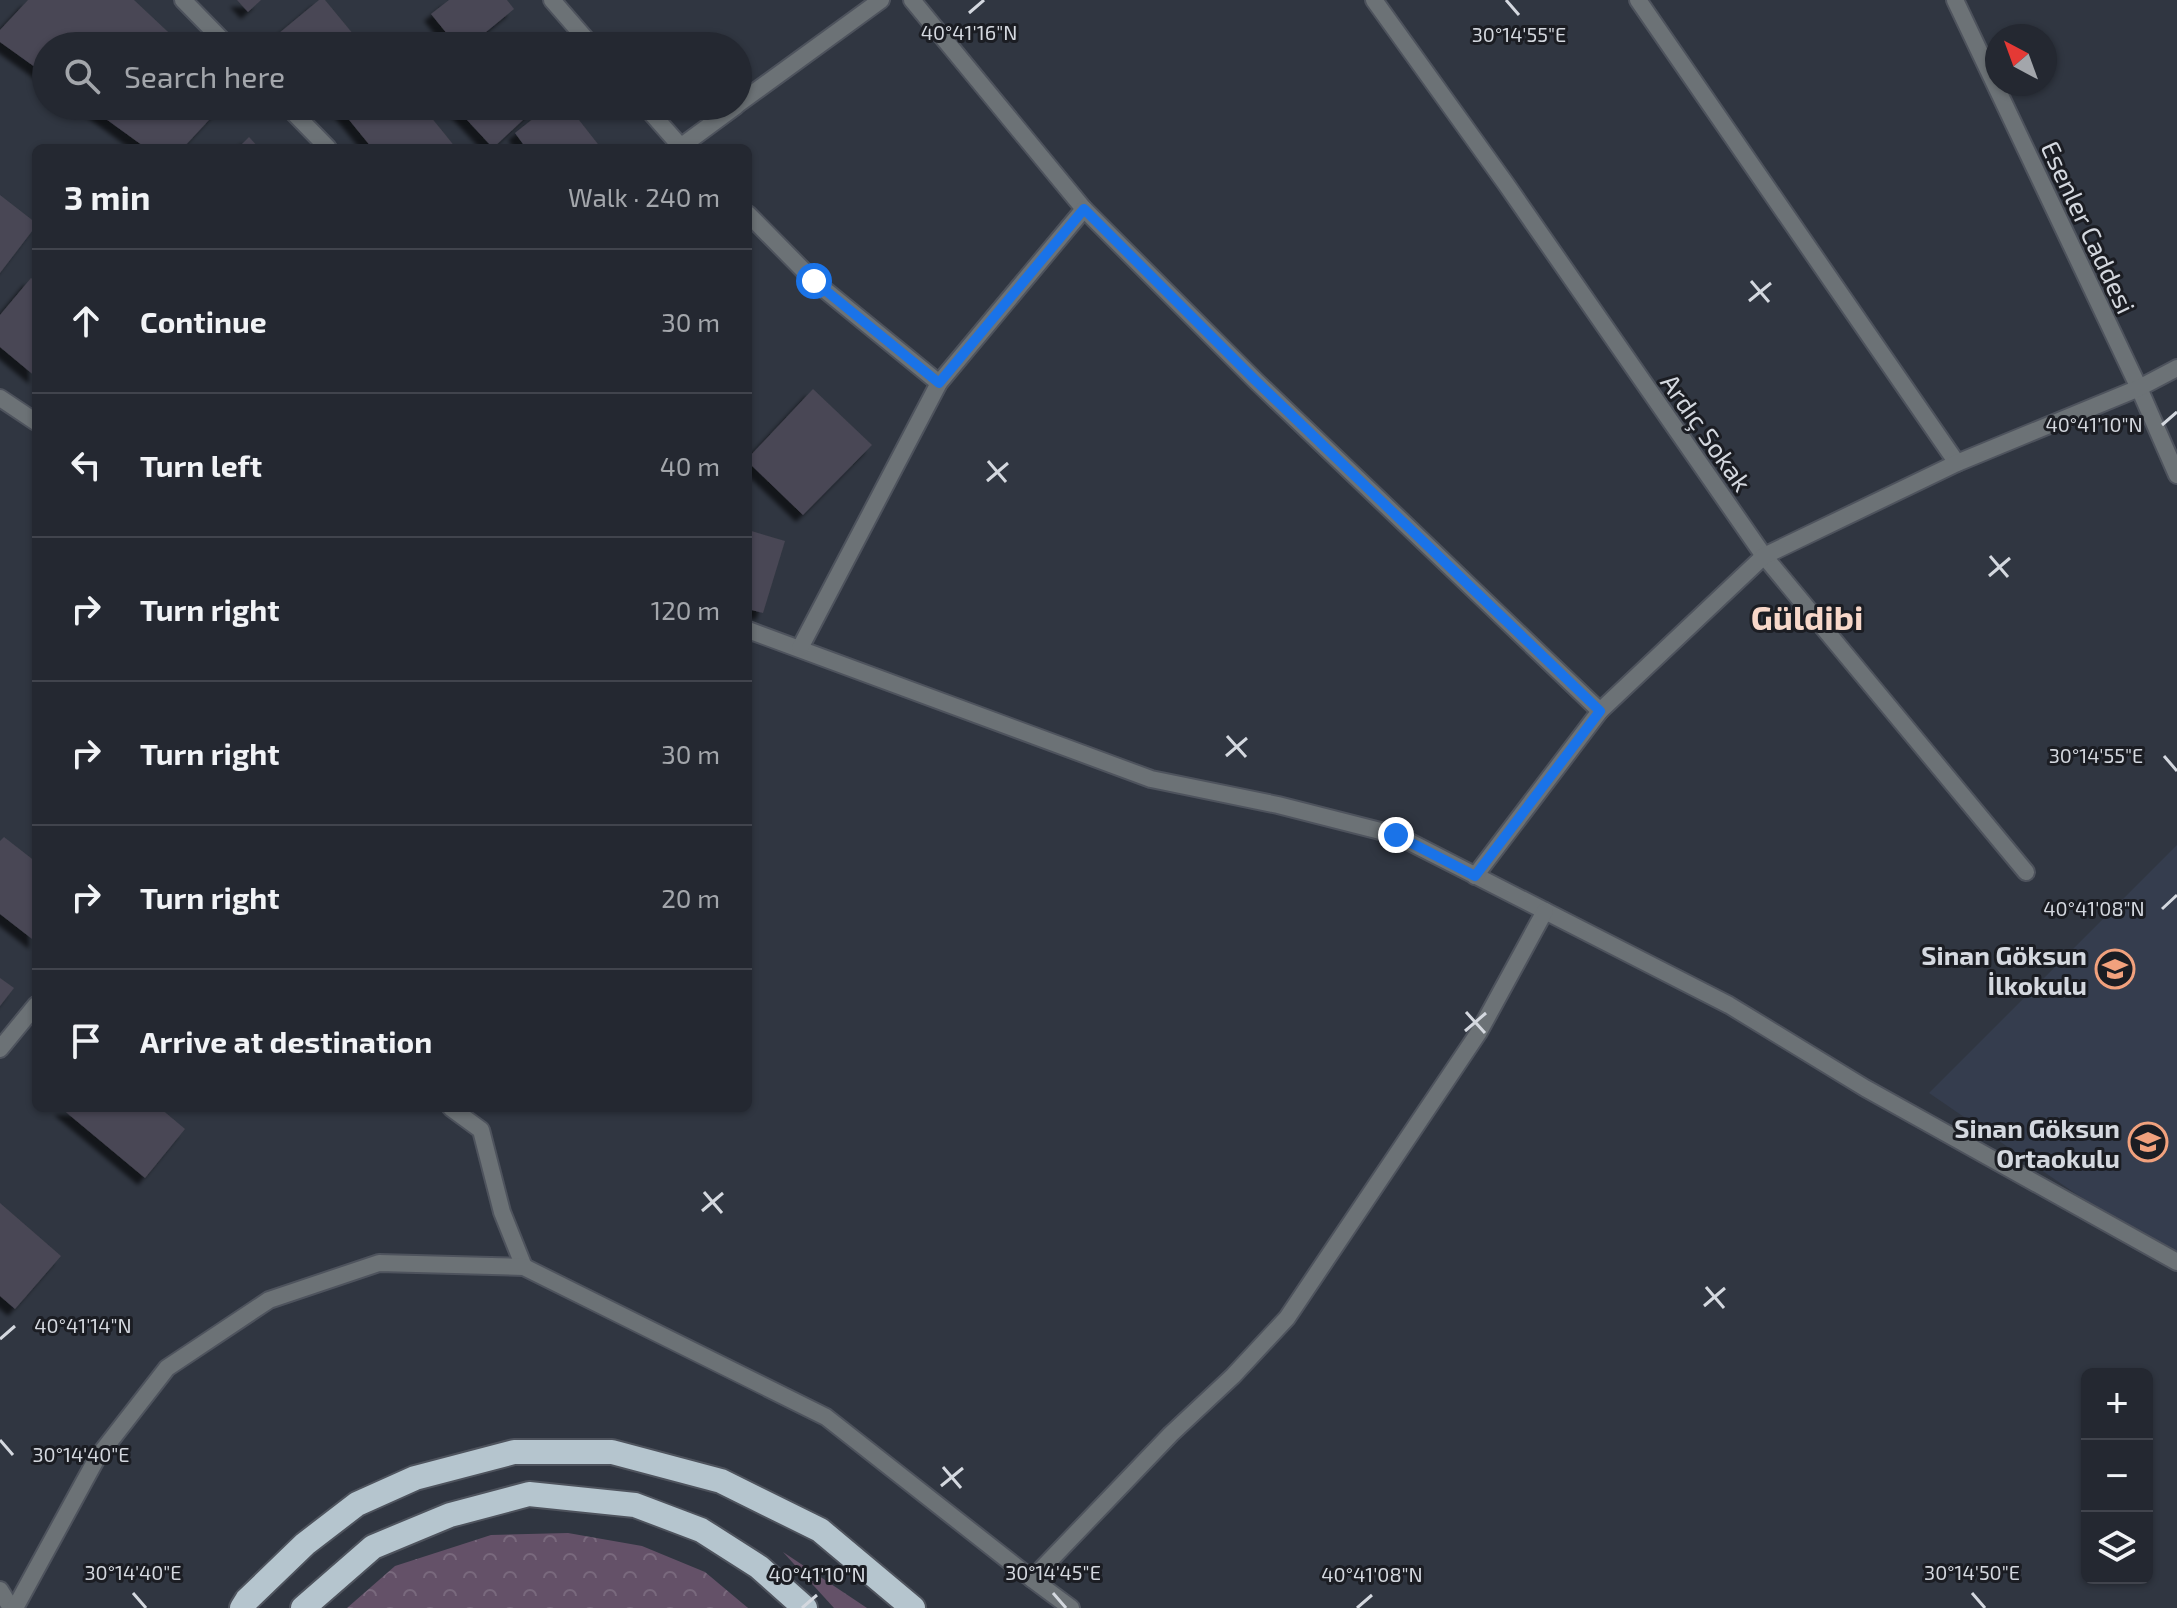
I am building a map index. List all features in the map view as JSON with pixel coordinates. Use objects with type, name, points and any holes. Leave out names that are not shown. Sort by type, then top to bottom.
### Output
[{"type":"highway","points":[[242,1608],[305,1544],[357,1504],[415,1478],[514,1452],[612,1452],[721,1481],[820,1530],[913,1608]]},
{"type":"highway","points":[[303,1608],[373,1547],[450,1515],[529,1494],[635,1505],[701,1530],[759,1567],[805,1608]]},
{"type":"street","points":[[183,0],[214,32]]},
{"type":"street","points":[[552,0],[580,32]]},
{"type":"street","points":[[752,94],[881,0]]},
{"type":"street","points":[[912,0],[1084,209],[1256,381],[1600,711]]},
{"type":"street","name":"Ardıç Sokak","points":[[1374,0],[1764,556],[2026,872]]},
{"type":"street","points":[[1638,0],[1957,463]]},
{"type":"street","name":"Esenler Caddesi","points":[[1955,0],[2139,388],[2177,475]]},
{"type":"street","points":[[301,120],[324,144]]},
{"type":"street","points":[[657,120],[677,144]]},
{"type":"street","points":[[684,144],[717,120]]},
{"type":"street","points":[[800,648],[939,383],[1084,209]]},
{"type":"street","points":[[752,218],[814,281],[939,383]]},
{"type":"street","points":[[1475,876],[1600,711],[1764,556],[1957,463],[2139,388],[2177,368]]},
{"type":"street","points":[[0,398],[32,419]]},
{"type":"street","points":[[752,631],[1151,779],[1278,805],[1396,835],[1729,1005],[1865,1088],[2177,1262]]},
{"type":"street","points":[[1032,1579],[1287,1318],[1479,1032],[1545,911]]},
{"type":"street","points":[[0,1049],[32,1010]]},
{"type":"street","points":[[456,1112],[481,1130],[502,1212],[524,1267]]},
{"type":"street","points":[[0,1590],[13,1608],[97,1458],[167,1368],[269,1300],[379,1263],[524,1267],[826,1417],[1071,1608]]},
{"type":"shaded area","name":"Sinan Göksun İlkokulu","points":[[2177,845],[2177,1258],[2133,1233],[1929,1093]]},
{"type":"green space","points":[[568,1533],[642,1546],[705,1572],[748,1608],[347,1608],[395,1566],[491,1535]]},
{"type":"green space","points":[[783,1552],[867,1608],[834,1608]]},
{"type":"building","points":[[28,0],[134,0],[168,32],[32,32],[32,65],[0,42],[0,30]]},
{"type":"building","points":[[237,0],[261,0],[248,12]]},
{"type":"building","points":[[319,0],[325,0],[351,32],[280,32]]},
{"type":"building","points":[[449,0],[507,0],[514,9],[486,32],[446,32],[431,14]]},
{"type":"building","points":[[107,120],[209,120],[187,144],[140,144]]},
{"type":"building","points":[[349,120],[433,120],[453,144],[369,144]]},
{"type":"building","points":[[467,120],[523,120],[497,144],[489,144]]},
{"type":"building","points":[[531,120],[579,120],[598,144],[523,144],[515,133]]},
{"type":"building","points":[[249,137],[255,144],[242,144]]},
{"type":"building","points":[[0,195],[32,220],[32,231],[0,273]]},
{"type":"building","points":[[32,279],[32,374],[0,347],[0,315]]},
{"type":"building","points":[[813,389],[872,445],[803,515],[752,466],[752,454]]},
{"type":"building","points":[[752,531],[785,541],[763,613],[752,610]]},
{"type":"building","points":[[4,837],[32,859],[32,939],[0,914],[0,841]]},
{"type":"building","points":[[0,978],[14,988],[0,1006]]},
{"type":"building","points":[[66,1112],[165,1112],[185,1129],[145,1178]]},
{"type":"building","points":[[0,1203],[61,1256],[15,1309],[0,1296]]},
{"type":"place","name":"Sinan Göksun İlkokulu","points":[[2115,969]]},
{"type":"place","name":"Sinan Göksun Ortaokulu","points":[[2148,1142]]},
{"type":"district","name":"Güldibi","points":[[1807,616]]},
{"type":"route","points":[[814,281],[939,383],[1084,209],[1256,381],[1600,711],[1475,876],[1396,835]]}]
